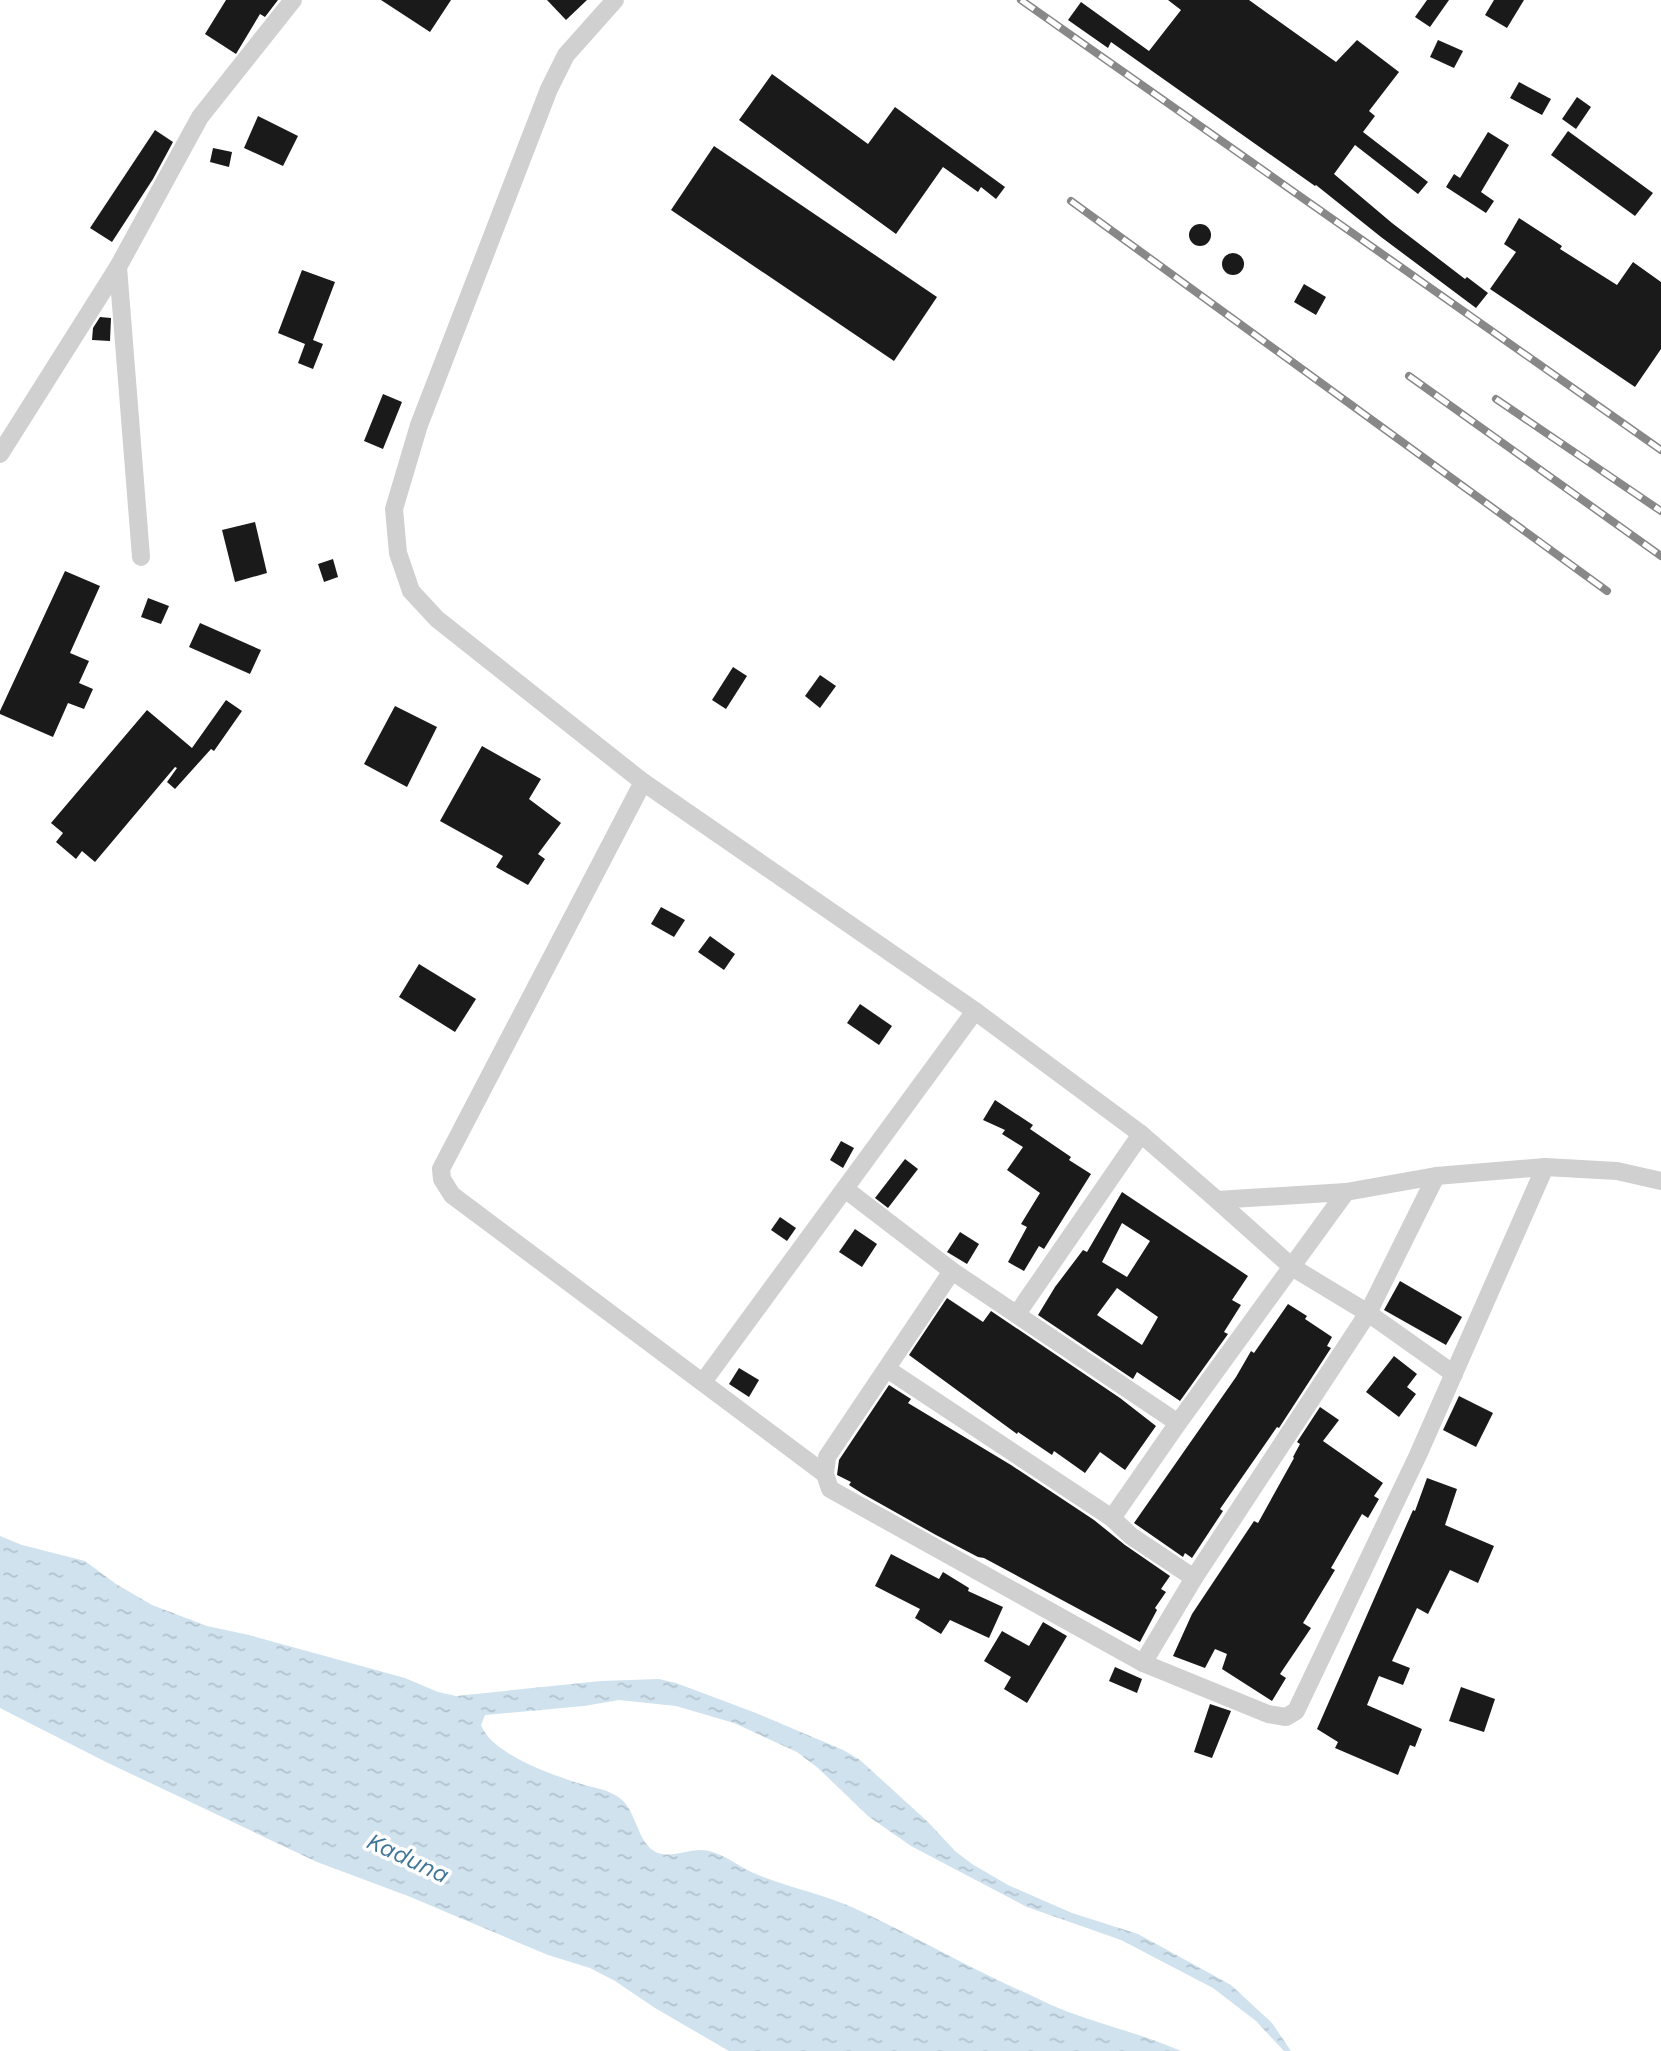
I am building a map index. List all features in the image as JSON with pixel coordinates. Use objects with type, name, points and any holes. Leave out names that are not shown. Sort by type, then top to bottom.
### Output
[{"type":"street","points":[[0,454],[118,267],[200,117],[293,0]]},
{"type":"street","points":[[615,0],[566,55],[549,89],[419,425],[394,509],[398,553],[411,590],[437,619],[643,782],[975,1011],[1141,1134],[1292,1267],[1368,1312],[1454,1374]]},
{"type":"street","points":[[118,267],[141,557]]},
{"type":"street","points":[[643,782],[441,1169],[442,1179],[452,1195],[825,1474]]},
{"type":"street","points":[[703,1382],[975,1011]]},
{"type":"street","points":[[1017,1314],[1141,1134]]},
{"type":"street","points":[[1217,1200],[1346,1192],[1436,1176],[1545,1167],[1618,1171],[1661,1181]]},
{"type":"street","points":[[952,1271],[827,1457],[825,1474],[830,1489],[1143,1663],[1268,1714],[1286,1717],[1296,1711],[1418,1455],[1545,1167]]},
{"type":"street","points":[[1143,1663],[1368,1312],[1436,1176]]},
{"type":"street","points":[[845,1189],[952,1271],[1178,1423]]},
{"type":"street","points":[[1112,1518],[1346,1192]]},
{"type":"street","points":[[887,1369],[1112,1518],[1131,1536],[1195,1578]]},
{"type":"water","name":"Kaduna","points":[[0,1536],[22,1545],[85,1561],[116,1584],[152,1605],[207,1626],[405,1678],[438,1692],[456,1696],[601,1681],[659,1679],[756,1713],[843,1750],[860,1760],[928,1822],[955,1851],[1008,1885],[1072,1913],[1138,1934],[1231,1985],[1272,2023],[1291,2051],[1284,2051],[1256,2021],[1213,1988],[1121,1940],[1027,1907],[911,1846],[868,1816],[818,1768],[797,1752],[734,1723],[676,1706],[619,1700],[485,1715],[481,1725],[487,1735],[509,1754],[566,1779],[607,1791],[622,1800],[632,1814],[643,1839],[654,1851],[668,1855],[697,1850],[716,1853],[756,1874],[856,1909],[1056,2007],[1181,2051],[729,2051],[590,1968],[548,1955],[408,1896],[317,1862],[106,1762],[0,1708]]},
{"type":"building","points":[[226,0],[278,0],[265,17],[260,14],[236,54],[205,34]]},
{"type":"building","points":[[381,0],[451,0],[430,32]]},
{"type":"building","points":[[547,0],[587,0],[566,20]]},
{"type":"building","points":[[1168,0],[1249,0],[1336,62],[1357,40],[1399,72],[1369,111],[1375,116],[1363,132],[1428,182],[1418,194],[1355,145],[1334,174],[1392,223],[1465,279],[1467,277],[1488,293],[1476,308],[1316,185],[1111,42],[1108,48],[1068,20],[1081,2],[1149,51],[1181,10]]},
{"type":"building","points":[[1427,0],[1449,0],[1430,27],[1415,17]]},
{"type":"building","points":[[1494,0],[1524,0],[1507,28],[1485,15]]},
{"type":"building","points":[[1438,40],[1463,51],[1454,68],[1430,57]]},
{"type":"building","points":[[772,74],[868,144],[895,107],[1005,187],[996,199],[981,187],[978,192],[943,167],[896,234],[739,120]]},
{"type":"building","points":[[1519,82],[1551,99],[1542,115],[1510,98]]},
{"type":"building","points":[[1577,97],[1591,107],[1576,129],[1562,119]]},
{"type":"building","points":[[258,116],[298,136],[283,166],[244,148]]},
{"type":"building","points":[[155,130],[173,142],[153,179],[112,242],[90,228]]},
{"type":"building","points":[[1568,131],[1653,193],[1635,216],[1551,155]]},
{"type":"building","points":[[1488,132],[1509,145],[1481,192],[1494,201],[1486,213],[1446,187],[1454,174],[1460,178]]},
{"type":"building","points":[[714,146],[937,297],[894,361],[671,210]]},
{"type":"building","points":[[213,148],[232,152],[229,167],[210,162]]},
{"type":"building","points":[[1519,218],[1562,246],[1560,249],[1617,285],[1633,262],[1661,282],[1661,349],[1635,387],[1490,289],[1516,252],[1504,244]]},
{"type":"building","points":[[1200,224],[1210,231],[1211,235],[1204,245],[1200,246],[1190,239],[1189,235],[1196,225]]},
{"type":"building","points":[[1233,253],[1241,256],[1244,264],[1241,272],[1233,275],[1225,272],[1222,264],[1225,256]]},
{"type":"building","points":[[302,270],[335,282],[313,340],[323,344],[313,369],[298,363],[305,344],[278,333]]},
{"type":"building","points":[[1304,284],[1326,297],[1316,315],[1294,302]]},
{"type":"building","points":[[100,317],[111,318],[110,341],[92,340],[93,328]]},
{"type":"building","points":[[383,394],[402,402],[383,449],[364,441]]},
{"type":"building","points":[[255,522],[267,573],[235,582],[222,530]]},
{"type":"building","points":[[333,559],[338,577],[324,582],[318,564]]},
{"type":"building","points":[[65,571],[100,586],[70,653],[89,661],[79,683],[93,689],[84,709],[68,703],[53,737],[0,714],[0,711]]},
{"type":"building","points":[[148,598],[169,606],[161,624],[141,617]]},
{"type":"building","points":[[200,623],[261,650],[250,674],[189,647]]},
{"type":"building","points":[[733,667],[747,676],[726,709],[712,700]]},
{"type":"building","points":[[820,675],[836,686],[820,708],[805,696]]},
{"type":"building","points":[[226,700],[242,711],[214,751],[211,749],[175,789],[167,782],[177,768],[175,767],[95,862],[82,851],[76,859],[56,842],[63,833],[51,823],[147,710],[192,748]]},
{"type":"building","points":[[395,706],[437,727],[407,787],[364,764]]},
{"type":"building","points":[[482,746],[541,779],[529,799],[561,823],[538,854],[545,859],[528,885],[496,867],[503,856],[440,821]]},
{"type":"building","points":[[661,907],[685,920],[674,937],[651,924]]},
{"type":"building","points":[[710,936],[735,954],[724,970],[698,952]]},
{"type":"building","points":[[419,964],[476,999],[455,1032],[399,997]]},
{"type":"building","points":[[860,1004],[892,1026],[879,1045],[847,1023]]},
{"type":"building","points":[[995,1100],[1033,1125],[1030,1129],[1091,1174],[1044,1249],[1039,1246],[1024,1271],[1008,1262],[1027,1227],[1021,1224],[1040,1193],[1007,1170],[1023,1147],[1002,1134],[1005,1130],[983,1120]]},
{"type":"building","points":[[841,1141],[854,1148],[843,1168],[830,1160]]},
{"type":"building","points":[[905,1159],[918,1169],[888,1208],[875,1198]]},
{"type":"building","points":[[1122,1192],[1248,1276],[1232,1300],[1241,1305],[1224,1332],[1228,1334],[1180,1401],[1137,1372],[1133,1379],[1038,1315],[1083,1250],[1087,1252]],"holes":[[[1122,1223],[1150,1241],[1127,1277],[1102,1262]],[[1117,1288],[1158,1317],[1142,1345],[1097,1315]]]},
{"type":"building","points":[[780,1217],[796,1228],[787,1241],[771,1230]]},
{"type":"building","points":[[855,1229],[877,1244],[862,1267],[839,1252]]},
{"type":"building","points":[[960,1232],[979,1244],[967,1264],[947,1252]]},
{"type":"building","points":[[1400,1281],[1462,1317],[1446,1345],[1384,1310]]},
{"type":"building","points":[[947,1298],[983,1322],[991,1311],[1120,1398],[1156,1426],[1125,1470],[1100,1452],[1085,1473],[1054,1451],[1052,1455],[1018,1432],[1017,1434],[909,1355]]},
{"type":"building","points":[[1288,1304],[1332,1337],[1327,1346],[1331,1348],[1279,1428],[1277,1427],[1220,1509],[1223,1511],[1192,1558],[1185,1553],[1183,1557],[1134,1523],[1236,1377],[1251,1351],[1254,1353]]},
{"type":"building","points":[[1394,1356],[1417,1374],[1407,1387],[1416,1394],[1399,1417],[1366,1392]]},
{"type":"building","points":[[739,1368],[759,1380],[749,1397],[729,1384]]},
{"type":"building","points":[[889,1385],[911,1399],[908,1403],[1011,1465],[1094,1520],[1170,1576],[1161,1589],[1166,1592],[1155,1608],[1157,1610],[1140,1642],[936,1535],[863,1494],[849,1485],[851,1482],[837,1475],[839,1460]]},
{"type":"building","points":[[1459,1396],[1493,1413],[1476,1447],[1443,1430]]},
{"type":"building","points":[[1320,1407],[1339,1420],[1323,1441],[1383,1483],[1374,1496],[1379,1499],[1368,1518],[1362,1514],[1331,1568],[1335,1570],[1303,1623],[1311,1628],[1280,1674],[1286,1678],[1272,1701],[1222,1669],[1227,1654],[1215,1649],[1205,1668],[1173,1656],[1192,1614],[1254,1521],[1258,1523],[1294,1458],[1300,1444],[1297,1442]]},
{"type":"building","points":[[1427,1478],[1457,1489],[1445,1525],[1494,1546],[1478,1583],[1450,1570],[1428,1614],[1417,1608],[1392,1661],[1410,1668],[1403,1685],[1379,1676],[1367,1705],[1422,1729],[1415,1747],[1410,1745],[1398,1775],[1335,1748],[1338,1742],[1317,1729],[1413,1510],[1415,1511]]},
{"type":"building","points":[[891,1554],[939,1579],[943,1572],[969,1588],[968,1591],[1003,1607],[989,1638],[950,1620],[941,1634],[915,1618],[920,1609],[875,1586]]},
{"type":"building","points":[[1043,1622],[1067,1636],[1027,1703],[1004,1689],[1011,1677],[984,1661],[1002,1631],[1029,1646]]},
{"type":"building","points":[[1115,1667],[1142,1679],[1137,1693],[1109,1681]]},
{"type":"building","points":[[1461,1687],[1495,1699],[1484,1732],[1449,1721]]},
{"type":"building","points":[[1210,1704],[1231,1711],[1212,1758],[1194,1752]]},
{"type":"railway","points":[[1021,0],[1661,450]]},
{"type":"railway","points":[[1071,201],[1607,591]]},
{"type":"railway","points":[[1409,376],[1661,556]]},
{"type":"railway","points":[[1496,399],[1661,511]]}]
